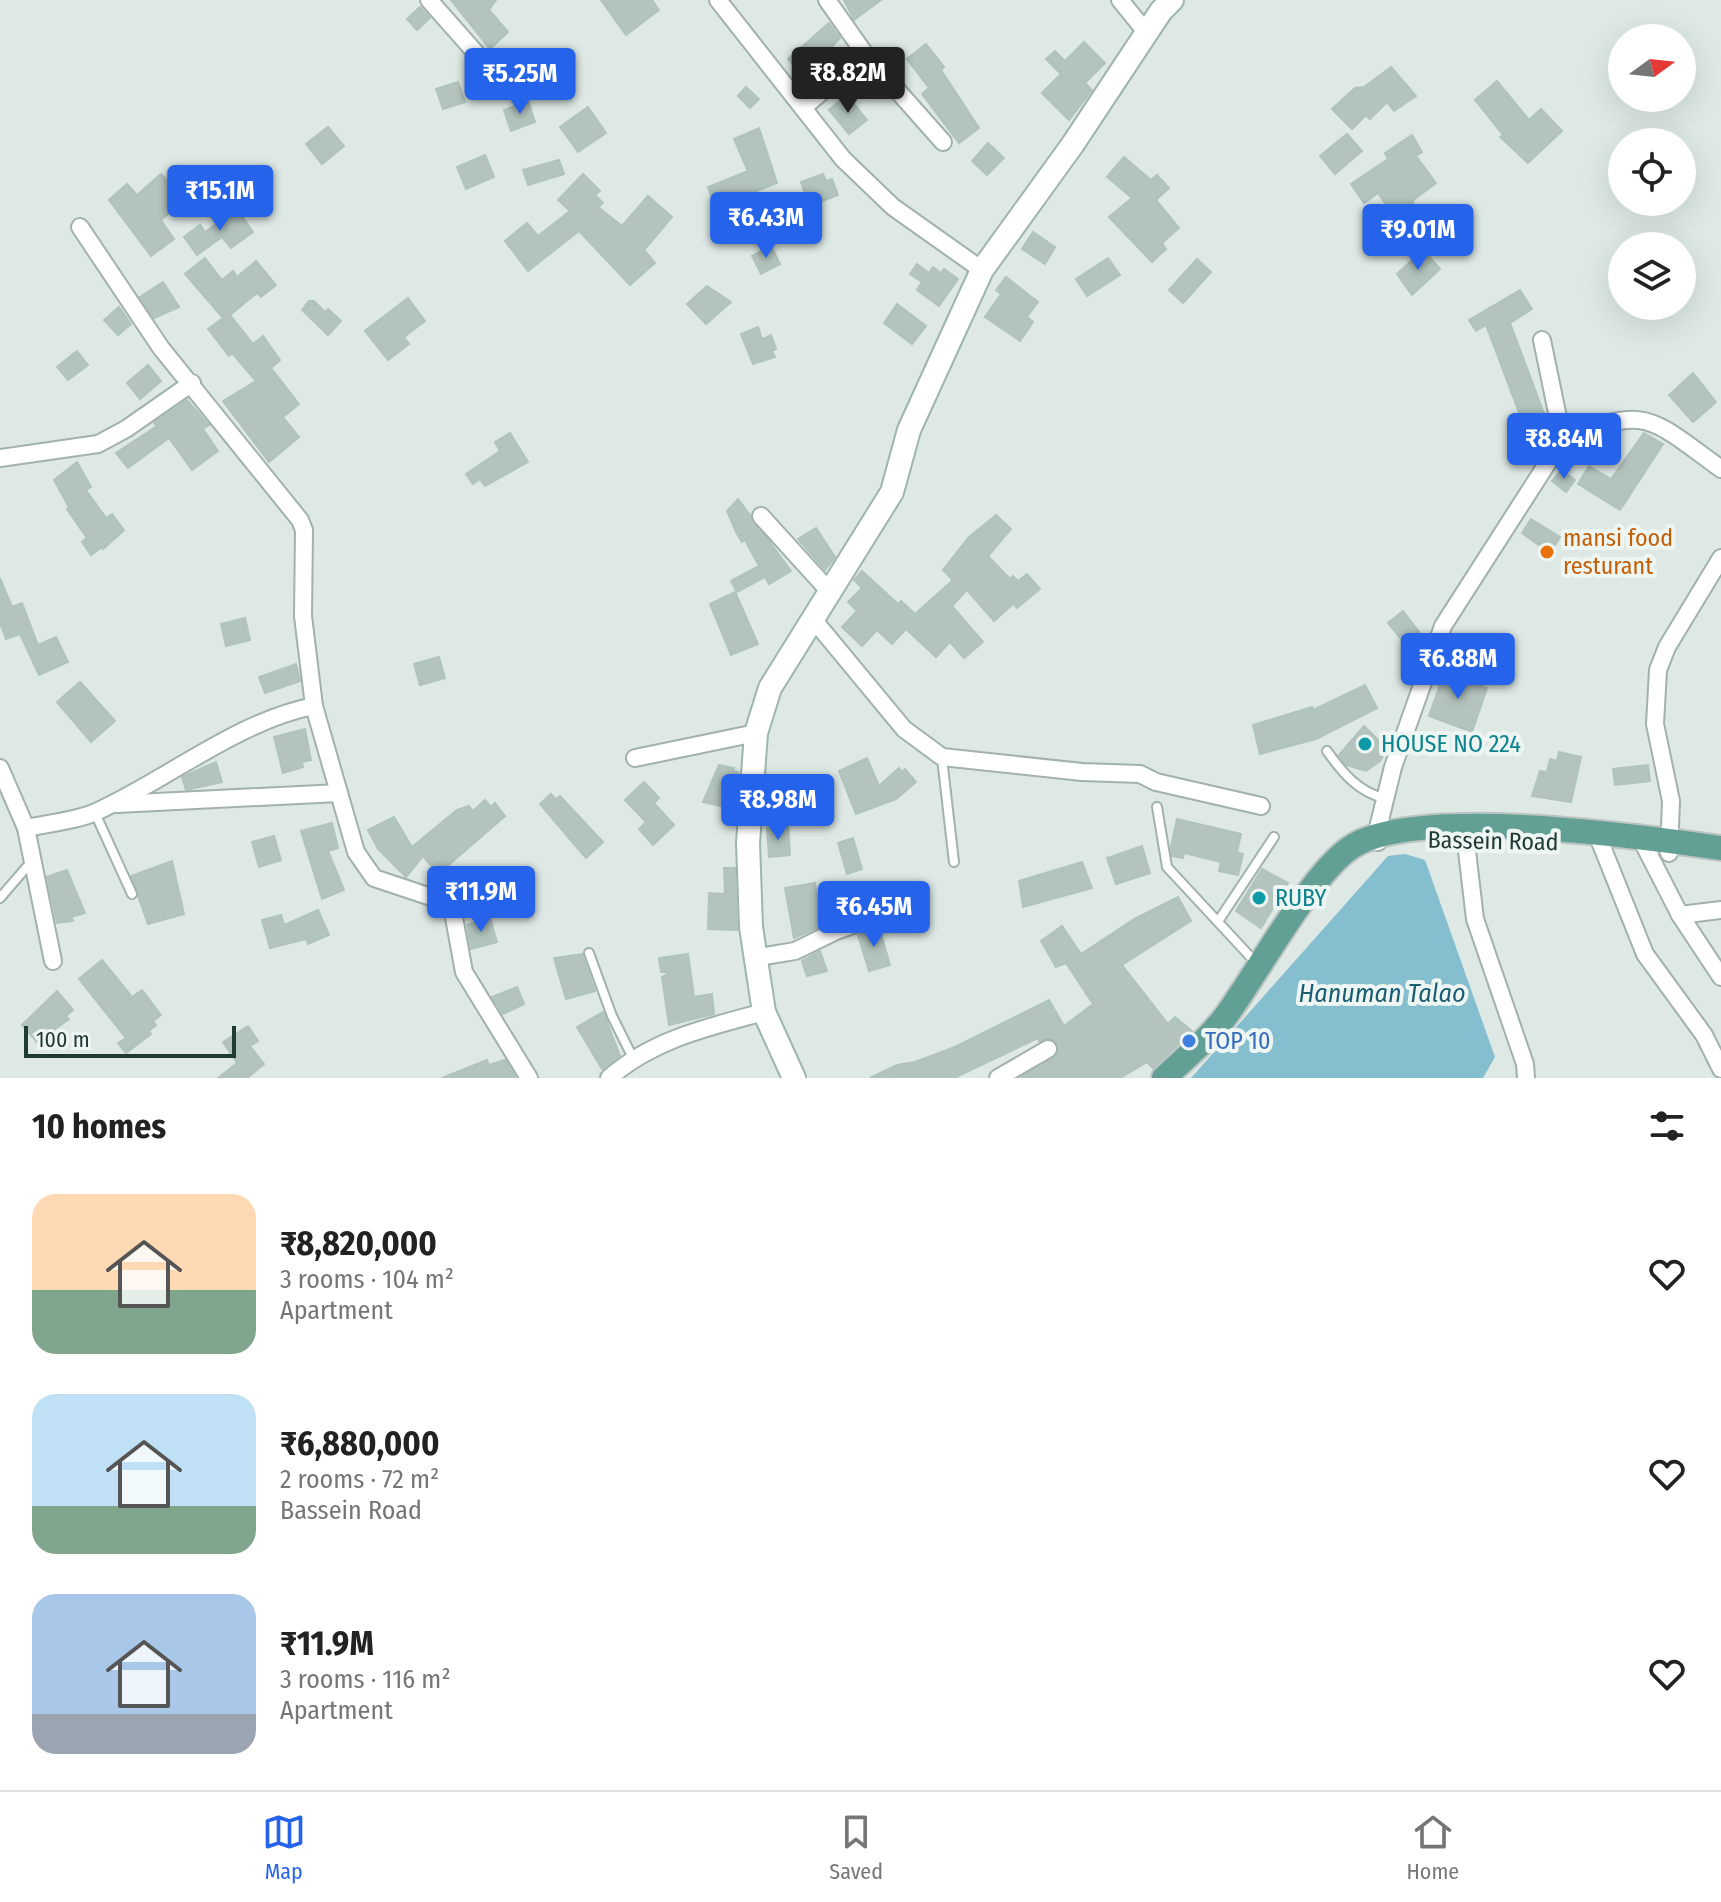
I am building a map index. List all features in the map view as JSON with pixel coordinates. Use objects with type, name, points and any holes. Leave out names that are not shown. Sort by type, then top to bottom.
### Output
[{"type":"main road","points":[[794,1078],[764,1012],[753,958],[748,843],[756,733],[770,688],[892,492],[909,430],[982,270],[1073,144],[1146,32],[1172,0]]},
{"type":"main road","name":"Bassein Road","points":[[1181,1078],[1226,1034],[1313,913],[1351,868],[1378,841],[1399,828],[1721,848]]},
{"type":"main road","points":[[1164,1078],[1225,1017],[1322,876],[1350,848],[1378,841]]},
{"type":"main road","name":"Bassein Road","points":[[1657,846],[1721,860]]},
{"type":"street","points":[[429,0],[490,69]]},
{"type":"street","points":[[718,0],[843,159],[893,207],[982,270]]},
{"type":"street","points":[[827,0],[865,54],[943,142]]},
{"type":"street","points":[[1120,0],[1146,32]]},
{"type":"street","points":[[803,108],[865,54]]},
{"type":"street","points":[[80,227],[126,299],[300,520],[304,530],[303,616],[314,706],[356,852],[374,878],[434,898],[453,912],[464,972],[529,1078]]},
{"type":"street","points":[[1378,841],[1384,798],[1420,685],[1443,626],[1552,456],[1560,427],[1542,340]]},
{"type":"street","points":[[0,458],[98,444],[126,429],[192,383]]},
{"type":"street","points":[[1556,441],[1613,420],[1645,419],[1664,427],[1721,469]]},
{"type":"street","points":[[761,516],[830,592]]},
{"type":"street","points":[[1721,558],[1667,647],[1658,670],[1655,724],[1671,801],[1657,846],[1680,915],[1721,977]]},
{"type":"street","points":[[813,619],[904,729],[942,757],[1082,772],[1140,774],[1156,782],[1261,806]]},
{"type":"street","points":[[26,828],[95,813],[216,745],[314,706]]},
{"type":"street","points":[[635,758],[756,733]]},
{"type":"street","points":[[0,768],[26,828],[53,961]]},
{"type":"street","points":[[112,804],[339,793]]},
{"type":"street","points":[[1465,831],[1475,919],[1525,1064],[1526,1078]]},
{"type":"street","points":[[1599,840],[1645,954],[1704,1035],[1721,1069]]},
{"type":"street","points":[[753,958],[795,951],[836,931],[894,910]]},
{"type":"street","points":[[1680,915],[1721,910]]},
{"type":"street","points":[[609,1078],[668,1040],[764,1012]]},
{"type":"street","points":[[998,1078],[1048,1049]]},
{"type":"lane","points":[[1327,751],[1344,775],[1372,795],[1384,798]]},
{"type":"lane","points":[[942,757],[954,862]]},
{"type":"lane","points":[[1157,807],[1164,860],[1260,967]]},
{"type":"lane","points":[[95,813],[132,894]]},
{"type":"lane","points":[[1219,920],[1274,837]]},
{"type":"lane","points":[[0,898],[32,861]]},
{"type":"lane","points":[[589,953],[612,1016],[634,1060]]},
{"type":"water","name":"Hanuman Talao","points":[[1405,854],[1425,860],[1495,1057],[1483,1078],[1191,1078],[1388,856]]},
{"type":"building","points":[[451,0],[496,0],[489,10],[508,32],[490,49]]},
{"type":"building","points":[[601,0],[652,0],[659,10],[626,35]]},
{"type":"building","points":[[844,0],[881,0],[854,20]]},
{"type":"building","points":[[420,7],[430,18],[417,30],[407,19]]},
{"type":"building","points":[[829,23],[840,38],[805,76],[788,59]]},
{"type":"building","points":[[1084,42],[1105,63],[1085,83],[1092,90],[1069,120],[1042,93],[1061,74],[1046,59],[1055,51],[1065,61]]},
{"type":"building","points":[[926,44],[944,67],[941,70],[979,128],[959,143],[922,94],[929,88],[907,59]]},
{"type":"building","points":[[1391,67],[1416,96],[1394,111],[1387,102],[1370,119],[1366,115],[1352,129],[1332,109],[1355,88],[1364,87]]},
{"type":"building","points":[[1497,81],[1529,120],[1541,109],[1562,131],[1528,163],[1500,137],[1503,135],[1475,100]]},
{"type":"building","points":[[458,82],[465,102],[443,109],[436,89]]},
{"type":"building","points":[[746,87],[759,99],[750,108],[738,96]]},
{"type":"building","points":[[847,95],[867,120],[849,134],[829,110]]},
{"type":"building","points":[[528,101],[535,122],[511,131],[504,110]]},
{"type":"building","points":[[588,107],[606,133],[578,152],[560,127]]},
{"type":"building","points":[[328,127],[344,146],[322,164],[306,144]]},
{"type":"building","points":[[759,128],[777,183],[739,198],[743,207],[719,217],[708,187],[748,171],[734,139]]},
{"type":"building","points":[[1347,134],[1362,151],[1335,174],[1320,156]]},
{"type":"building","points":[[1412,135],[1422,152],[1416,156],[1436,183],[1412,201],[1416,207],[1397,220],[1378,193],[1364,203],[1351,184],[1388,159],[1385,153]]},
{"type":"building","points":[[988,143],[1004,158],[987,175],[972,161]]},
{"type":"building","points":[[485,155],[494,177],[466,189],[457,167]]},
{"type":"building","points":[[1124,157],[1151,180],[1157,175],[1169,188],[1156,200],[1179,228],[1162,243],[1166,249],[1152,262],[1109,217],[1132,198],[1107,177]]},
{"type":"building","points":[[559,160],[564,174],[528,185],[523,170]]},
{"type":"building","points":[[250,171],[261,187],[235,206],[224,190]]},
{"type":"building","points":[[161,174],[185,200],[161,220],[174,239],[151,256],[109,200],[127,184],[137,195]]},
{"type":"building","points":[[583,174],[600,191],[595,195],[603,203],[598,207],[622,226],[648,196],[672,217],[644,250],[655,263],[630,285],[579,231],[528,271],[505,241],[527,223],[538,236],[570,211],[558,200]]},
{"type":"building","points":[[823,174],[826,181],[832,179],[838,195],[810,206],[801,182]]},
{"type":"building","points":[[237,209],[253,232],[231,248],[222,237],[197,255],[184,237],[200,225],[205,232]]},
{"type":"building","points":[[1033,232],[1055,247],[1045,264],[1022,249]]},
{"type":"building","points":[[771,246],[780,264],[761,274],[752,256]]},
{"type":"building","points":[[1423,250],[1440,269],[1412,295],[1397,274]]},
{"type":"building","points":[[205,258],[222,280],[233,271],[237,277],[256,261],[276,285],[261,297],[257,293],[230,315],[253,344],[263,336],[280,360],[271,368],[299,404],[283,417],[299,437],[269,462],[223,401],[256,381],[232,353],[229,356],[208,329],[223,318],[185,274]]},
{"type":"building","points":[[1108,258],[1120,275],[1087,296],[1076,279]]},
{"type":"building","points":[[1197,259],[1211,272],[1183,303],[1169,290]]},
{"type":"building","points":[[917,264],[929,273],[933,267],[941,273],[944,269],[958,279],[939,306],[917,290],[922,282],[910,274]]},
{"type":"building","points":[[1006,277],[1038,302],[1027,317],[1033,322],[1020,341],[985,317],[1001,294],[996,290]]},
{"type":"building","points":[[163,282],[179,307],[154,318],[140,297]]},
{"type":"building","points":[[707,286],[731,302],[706,324],[687,304]]},
{"type":"building","points":[[1520,290],[1532,309],[1510,323],[1549,427],[1545,438],[1528,455],[1512,442],[1519,433],[1516,425],[1523,423],[1486,325],[1476,331],[1469,320]]},
{"type":"building","points":[[408,298],[425,321],[404,337],[409,344],[388,360],[365,331]]},
{"type":"building","points":[[309,301],[314,301],[325,312],[328,309],[341,321],[328,335],[302,310]]},
{"type":"building","points":[[897,304],[926,326],[912,344],[884,323]]},
{"type":"building","points":[[119,307],[131,324],[118,335],[104,320]]},
{"type":"building","points":[[758,327],[762,339],[771,335],[776,349],[772,351],[775,357],[753,364],[741,334]]},
{"type":"building","points":[[77,351],[88,365],[68,380],[57,367]]},
{"type":"building","points":[[148,365],[161,381],[140,399],[127,383]]},
{"type":"building","points":[[1693,373],[1716,402],[1693,422],[1669,395]]},
{"type":"building","points":[[187,400],[209,425],[203,429],[218,451],[192,470],[169,438],[128,468],[116,453],[157,426],[154,423]]},
{"type":"building","points":[[510,433],[528,462],[485,486],[480,479],[473,484],[466,474],[500,451],[495,442]]},
{"type":"building","points":[[1644,433],[1663,444],[1620,510],[1578,484],[1589,466],[1611,479]]},
{"type":"building","points":[[77,462],[91,487],[86,490],[106,518],[112,514],[124,530],[103,549],[91,555],[82,542],[87,538],[67,509],[69,507],[54,480]]},
{"type":"building","points":[[1561,470],[1575,480],[1566,492],[1552,481]]},
{"type":"building","points":[[738,499],[791,571],[769,584],[765,577],[737,592],[731,581],[759,566],[745,540],[742,542],[736,532],[727,511]]},
{"type":"building","points":[[996,515],[1011,529],[988,556],[1010,579],[1013,576],[1018,581],[1027,574],[1040,589],[1017,608],[1013,604],[994,621],[967,590],[952,606],[983,642],[964,658],[950,642],[936,657],[906,629],[892,644],[877,630],[862,646],[842,627],[857,611],[848,602],[862,588],[854,580],[862,571],[898,604],[901,601],[915,614],[953,580],[943,570],[969,537]]},
{"type":"building","points":[[1531,519],[1560,537],[1553,548],[1545,542],[1539,545],[1522,533]]},
{"type":"building","points":[[816,528],[835,557],[825,570],[798,539]]},
{"type":"building","points":[[0,578],[12,607],[22,603],[38,645],[56,637],[68,662],[39,675],[20,634],[6,639],[0,623]]},
{"type":"building","points":[[735,592],[758,644],[731,655],[710,604]]},
{"type":"building","points":[[1403,611],[1424,638],[1410,650],[1388,623]]},
{"type":"building","points":[[245,618],[250,640],[226,646],[221,624]]},
{"type":"building","points":[[439,657],[445,678],[420,685],[414,664]]},
{"type":"building","points":[[296,664],[300,681],[265,693],[259,677]]},
{"type":"building","points":[[1445,671],[1479,681],[1477,684],[1487,688],[1472,732],[1429,716]]},
{"type":"building","points":[[80,682],[115,721],[91,742],[57,702]]},
{"type":"building","points":[[1365,685],[1377,708],[1316,739],[1260,754],[1253,725],[1312,707],[1313,710]]},
{"type":"building","name":"HOUSE NO 224","points":[[1364,726],[1387,749],[1380,761],[1366,771],[1346,765],[1339,755]]},
{"type":"building","points":[[305,729],[311,760],[302,762],[303,767],[283,773],[274,737]]},
{"type":"building","points":[[1559,752],[1581,757],[1571,802],[1532,796],[1540,771],[1547,772],[1550,759],[1557,761]]},
{"type":"building","points":[[867,758],[879,786],[899,768],[902,772],[905,769],[916,782],[896,799],[856,814],[839,771]]},
{"type":"building","points":[[216,762],[222,782],[186,790],[182,777]]},
{"type":"building","points":[[719,765],[738,772],[730,808],[703,802]]},
{"type":"building","points":[[1648,765],[1650,781],[1615,785],[1613,769]]},
{"type":"building","points":[[644,782],[659,798],[654,803],[674,825],[653,845],[639,829],[646,822],[625,800]]},
{"type":"building","points":[[551,794],[556,799],[560,796],[603,842],[586,858],[540,804]]},
{"type":"building","points":[[485,800],[491,807],[495,803],[505,816],[438,874],[423,856],[406,877],[378,849],[368,830],[394,817],[412,847],[457,810],[469,806],[473,811]]},
{"type":"building","points":[[1177,819],[1241,834],[1237,852],[1243,854],[1238,875],[1219,871],[1221,862],[1184,853],[1183,858],[1172,856]]},
{"type":"building","points":[[332,823],[338,848],[328,851],[344,890],[322,899],[301,831]]},
{"type":"building","points":[[788,826],[790,855],[769,857],[767,828]]},
{"type":"building","points":[[274,836],[281,860],[259,867],[252,842]]},
{"type":"building","points":[[853,838],[862,869],[847,874],[838,843]]},
{"type":"building","points":[[1142,846],[1150,873],[1116,884],[1107,858]]},
{"type":"building","points":[[172,861],[184,914],[148,924],[131,876]]},
{"type":"building","points":[[1082,862],[1092,888],[1023,907],[1019,881]]},
{"type":"building","points":[[724,868],[735,868],[737,930],[708,929],[709,893],[725,894]]},
{"type":"building","name":"RUBY","points":[[1262,869],[1288,883],[1261,928],[1236,911]]},
{"type":"building","points":[[67,870],[85,913],[71,917],[73,921],[57,923],[47,877]]},
{"type":"building","points":[[445,872],[479,885],[472,905],[439,888]]},
{"type":"building","points":[[815,883],[822,926],[794,938],[785,888]]},
{"type":"building","points":[[1178,897],[1191,921],[1122,965],[1168,1024],[1175,1017],[1192,1031],[1153,1068],[1147,1062],[1120,1078],[1020,1078],[1058,1054],[1054,1040],[1039,1041],[1038,1038],[954,1078],[870,1078],[897,1065],[915,1062],[955,1047],[1049,1000],[1064,1026],[1093,1004],[1066,963],[1056,967],[1041,941],[1062,926],[1081,954],[1134,919]]},
{"type":"building","points":[[318,910],[329,935],[308,944],[306,939],[270,948],[262,920],[281,915],[284,925]]},
{"type":"building","points":[[490,918],[497,942],[471,949],[467,925]]},
{"type":"building","points":[[879,927],[890,965],[869,971],[858,935]]},
{"type":"building","points":[[820,951],[827,971],[807,976],[802,961]]},
{"type":"building","points":[[582,954],[595,991],[566,999],[554,958]]},
{"type":"building","points":[[688,954],[694,997],[712,994],[714,1014],[669,1025],[662,977],[671,972],[661,972],[659,958]]},
{"type":"building","points":[[102,960],[132,997],[142,990],[161,1015],[153,1021],[156,1025],[149,1031],[151,1034],[126,1053],[118,1043],[126,1038],[79,979]]},
{"type":"building","points":[[517,987],[524,1004],[503,1014],[492,997]]},
{"type":"building","points":[[57,991],[73,1010],[66,1016],[69,1019],[37,1042],[22,1025]]},
{"type":"building","points":[[603,1012],[620,1056],[602,1069],[577,1027]]},
{"type":"building","points":[[248,1026],[258,1041],[250,1046],[264,1064],[247,1078],[218,1078],[237,1063],[223,1042]]},
{"type":"building","points":[[487,1060],[489,1065],[505,1060],[516,1078],[442,1078]]},
{"type":"place","name":"mansi food resturant","points":[[1547,552]]},
{"type":"place","name":"HOUSE NO 224","points":[[1365,744]]},
{"type":"place","name":"RUBY","points":[[1259,898]]},
{"type":"place","name":"TOP 10","points":[[1189,1041]]}]
